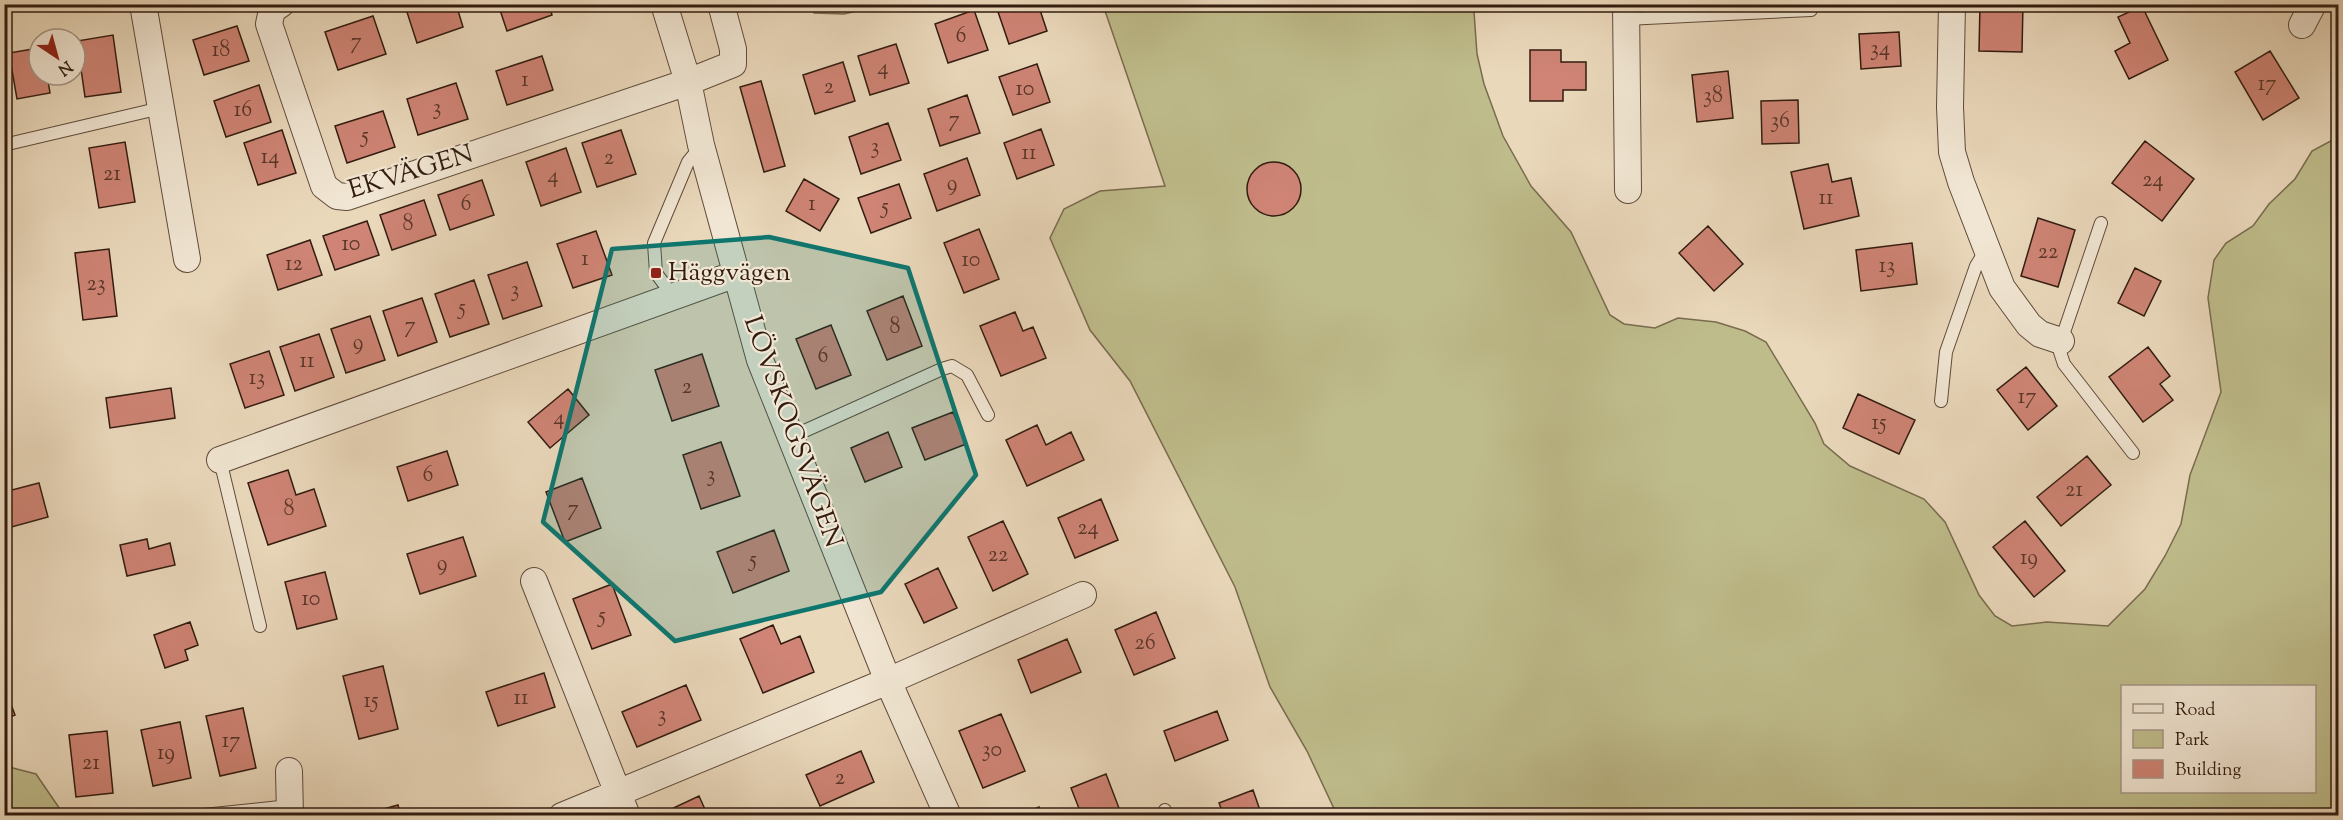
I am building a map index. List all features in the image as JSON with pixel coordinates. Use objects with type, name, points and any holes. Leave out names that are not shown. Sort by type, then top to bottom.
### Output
[{"type":"street","points":[[143,4],[187,259]]},
{"type":"street","name":"EKVÄGEN","points":[[281,4],[272,10],[269,24],[324,186],[337,196],[347,197],[688,82]]},
{"type":"street","name":"LÖVSKOGSVÄGEN","points":[[664,4],[688,82],[701,145],[760,360],[888,681],[948,816]]},
{"type":"street","points":[[688,82],[733,64],[733,50],[721,4]]},
{"type":"street","points":[[1952,4],[1950,107],[1952,152],[2002,288],[2018,312],[2040,334],[2061,341]]},
{"type":"street","points":[[1626,12],[1628,190]]},
{"type":"street","points":[[220,460],[736,274]]},
{"type":"street","points":[[534,581],[627,816]]},
{"type":"street","points":[[562,816],[888,681],[1083,595]]},
{"type":"street","points":[[289,771],[289,811]]},
{"type":"lane","points":[[1626,12],[1811,10]]},
{"type":"lane","points":[[12,143],[161,108]]},
{"type":"lane","points":[[673,297],[656,273],[654,243],[688,162],[701,145]]},
{"type":"lane","points":[[2101,223],[2061,341],[2060,352],[2064,364],[2133,453]]},
{"type":"lane","points":[[1941,401],[1946,352],[1976,266],[1988,253]]},
{"type":"lane","points":[[791,438],[952,366],[967,375],[988,415]]},
{"type":"lane","points":[[220,460],[260,627]]},
{"type":"lane","points":[[194,816],[289,811]]},
{"type":"highlighted area","points":[[769,237],[908,268],[976,475],[881,592],[675,641],[543,522],[612,249]]},
{"type":"green space","points":[[808,5],[883,5],[844,14],[814,13]]},
{"type":"green space","points":[[1103,5],[1469,5],[1474,12],[1477,54],[1484,84],[1503,136],[1531,186],[1571,232],[1610,315],[1624,324],[1655,328],[1678,318],[1716,322],[1745,331],[1766,342],[1815,423],[1824,444],[1850,466],[1924,499],[1945,522],[1979,595],[1995,616],[2012,626],[2047,622],[2108,626],[2145,589],[2181,524],[2190,475],[2221,392],[2208,298],[2214,260],[2226,243],[2253,226],[2269,204],[2295,179],[2312,151],[2338,137],[2338,815],[1337,815],[1307,751],[1270,687],[1235,587],[1130,381],[1090,330],[1050,238],[1064,209],[1100,191],[1165,186]]},
{"type":"green space","points":[[5,766],[36,774],[64,815],[5,815]]},
{"type":"building","points":[[409,4],[456,4],[463,27],[417,43],[405,6]]},
{"type":"building","points":[[498,4],[549,4],[552,15],[507,31]]},
{"type":"building","points":[[999,4],[1038,4],[1047,31],[1009,44],[996,6]]},
{"type":"building","points":[[1980,4],[2023,4],[2022,52],[1979,51]]},
{"type":"building","points":[[2142,6],[2168,60],[2129,79],[2115,51],[2130,43],[2118,17]]},
{"type":"building","points":[[974,10],[988,50],[948,63],[935,24]]},
{"type":"building","points":[[373,16],[386,54],[338,70],[325,32]]},
{"type":"building","points":[[237,26],[249,61],[204,75],[193,40]]},
{"type":"building","points":[[1899,32],[1901,66],[1861,69],[1859,34]]},
{"type":"building","points":[[113,35],[121,92],[85,97],[87,39]]},
{"type":"building","points":[[896,44],[909,83],[870,95],[858,56]]},
{"type":"building","points":[[27,50],[27,87],[49,87],[50,93],[17,99],[9,53]]},
{"type":"building","points":[[1530,50],[1561,50],[1561,62],[1586,62],[1586,90],[1563,90],[1563,101],[1530,101]]},
{"type":"building","points":[[2270,51],[2299,98],[2263,120],[2235,72]]},
{"type":"building","points":[[542,56],[553,90],[507,105],[496,71]]},
{"type":"building","points":[[843,62],[855,101],[815,114],[803,75]]},
{"type":"building","points":[[1037,64],[1050,102],[1013,115],[999,77]]},
{"type":"building","points":[[1728,71],[1733,118],[1697,122],[1692,75]]},
{"type":"building","points":[[761,81],[785,166],[764,172],[740,87]]},
{"type":"building","points":[[456,83],[468,119],[418,135],[407,99]]},
{"type":"building","points":[[259,85],[271,122],[226,137],[214,101]]},
{"type":"building","points":[[967,95],[980,133],[940,146],[928,109]]},
{"type":"building","points":[[1798,100],[1799,143],[1762,144],[1761,101]]},
{"type":"building","points":[[383,111],[395,147],[347,163],[335,126]]},
{"type":"building","points":[[888,123],[901,160],[861,174],[849,137]]},
{"type":"building","points":[[1041,129],[1054,165],[1017,179],[1004,143]]},
{"type":"building","points":[[282,130],[296,173],[258,185],[244,143]]},
{"type":"building","points":[[621,130],[636,174],[597,187],[582,143]]},
{"type":"building","points":[[2145,141],[2194,179],[2162,221],[2112,183]]},
{"type":"building","points":[[125,142],[135,202],[99,208],[89,148]]},
{"type":"building","points":[[566,148],[581,192],[541,206],[526,162]]},
{"type":"building","points":[[967,158],[980,195],[937,211],[924,174]]},
{"type":"building","points":[[1269,162],[1279,162],[1289,166],[1297,174],[1301,189],[1297,204],[1289,212],[1279,216],[1269,216],[1259,212],[1251,204],[1247,194],[1247,184],[1251,174],[1259,166]]},
{"type":"building","points":[[1828,164],[1832,182],[1851,178],[1859,216],[1804,229],[1791,172]]},
{"type":"building","points":[[804,179],[839,199],[820,231],[786,211]]},
{"type":"building","points":[[482,180],[494,215],[450,230],[438,195]]},
{"type":"building","points":[[899,184],[911,218],[871,233],[858,198]]},
{"type":"building","points":[[424,200],[436,235],[392,250],[380,215]]},
{"type":"building","points":[[2038,218],[2075,230],[2058,287],[2021,276]]},
{"type":"building","points":[[367,221],[379,255],[335,270],[323,236]]},
{"type":"building","points":[[1708,226],[1743,264],[1714,291],[1679,253]]},
{"type":"building","points":[[979,229],[999,279],[964,293],[944,243]]},
{"type":"building","points":[[596,231],[612,275],[573,288],[557,244]]},
{"type":"building","points":[[310,240],[322,275],[278,290],[267,255]]},
{"type":"building","points":[[1912,243],[1917,284],[1861,291],[1856,250]]},
{"type":"building","points":[[109,249],[117,316],[83,320],[75,253]]},
{"type":"building","points":[[527,262],[542,306],[503,319],[488,275]]},
{"type":"building","points":[[2135,268],[2161,281],[2144,316],[2118,303]]},
{"type":"building","points":[[474,280],[489,324],[450,337],[435,294]]},
{"type":"building","points":[[903,296],[922,346],[887,360],[867,311]]},
{"type":"building","points":[[422,298],[437,342],[398,356],[383,311]]},
{"type":"building","points":[[1015,312],[1023,331],[1033,327],[1046,358],[1001,376],[980,326]]},
{"type":"building","points":[[370,316],[385,360],[346,373],[331,329]]},
{"type":"building","points":[[831,325],[851,375],[816,389],[796,339]]},
{"type":"building","points":[[319,334],[334,377],[295,391],[280,347]]},
{"type":"building","points":[[2148,347],[2170,376],[2160,384],[2173,400],[2143,422],[2109,377]]},
{"type":"building","points":[[269,351],[284,395],[245,408],[230,364]]},
{"type":"building","points":[[702,354],[719,406],[672,421],[655,370]]},
{"type":"building","points":[[2026,367],[2057,406],[2028,430],[1997,390]]},
{"type":"building","points":[[171,388],[175,418],[110,428],[106,398]]},
{"type":"building","points":[[568,389],[589,415],[550,448],[528,422]]},
{"type":"building","points":[[1858,394],[1915,420],[1899,454],[1843,428]]},
{"type":"building","points":[[953,412],[966,444],[925,460],[912,428]]},
{"type":"building","points":[[1037,425],[1046,445],[1071,432],[1084,460],[1027,486],[1006,440]]},
{"type":"building","points":[[888,432],[902,467],[865,482],[851,448]]},
{"type":"building","points":[[721,442],[740,496],[701,509],[683,455]]},
{"type":"building","points":[[447,451],[458,485],[408,501],[397,467]]},
{"type":"building","points":[[2087,456],[2111,485],[2061,526],[2037,497]]},
{"type":"building","points":[[288,470],[296,495],[314,489],[326,526],[268,545],[248,483]]},
{"type":"building","points":[[582,478],[601,528],[565,542],[546,492]]},
{"type":"building","points":[[39,483],[48,517],[4,529],[4,492]]},
{"type":"building","points":[[1101,499],[1118,540],[1075,558],[1058,518]]},
{"type":"building","points":[[1003,521],[1028,574],[993,591],[968,537]]},
{"type":"building","points":[[2025,521],[2065,571],[2034,597],[1993,547]]},
{"type":"building","points":[[774,530],[789,571],[733,593],[717,552]]},
{"type":"building","points":[[463,537],[476,576],[420,594],[407,554]]},
{"type":"building","points":[[147,539],[149,549],[170,543],[175,565],[127,576],[120,545]]},
{"type":"building","points":[[938,568],[957,608],[924,623],[905,584]]},
{"type":"building","points":[[325,572],[337,619],[297,629],[285,582]]},
{"type":"building","points":[[612,584],[631,635],[592,649],[573,599]]},
{"type":"building","points":[[1156,612],[1175,658],[1134,675],[1115,630]]},
{"type":"building","points":[[190,622],[198,645],[185,650],[188,660],[165,668],[154,635]]},
{"type":"building","points":[[773,625],[781,644],[800,636],[814,672],[763,693],[740,639]]},
{"type":"building","points":[[1067,639],[1081,672],[1031,693],[1018,660]]},
{"type":"building","points":[[383,666],[398,729],[359,739],[343,676]]},
{"type":"building","points":[[544,673],[555,707],[498,726],[486,692]]},
{"type":"building","points":[[686,685],[701,720],[637,747],[622,712]]},
{"type":"building","points":[[4,686],[15,715],[4,719]]},
{"type":"building","points":[[243,708],[256,768],[220,776],[206,716]]},
{"type":"building","points":[[1217,711],[1228,740],[1175,761],[1164,731]]},
{"type":"building","points":[[1001,714],[1025,771],[983,788],[959,731]]},
{"type":"building","points":[[180,722],[191,778],[153,786],[141,730]]},
{"type":"building","points":[[107,731],[113,793],[76,797],[69,735]]},
{"type":"building","points":[[861,751],[874,782],[820,806],[806,775]]},
{"type":"building","points":[[1106,774],[1122,816],[1082,816],[1071,788]]},
{"type":"building","points":[[1253,790],[1262,816],[1224,816],[1219,803]]},
{"type":"building","points":[[699,796],[708,816],[666,816],[665,812]]},
{"type":"building","points":[[398,805],[401,816],[359,816]]},
{"type":"building","points":[[1039,807],[1042,816],[1018,816]]},
{"type":"place","name":"Häggvägen","points":[[656,273]]}]
